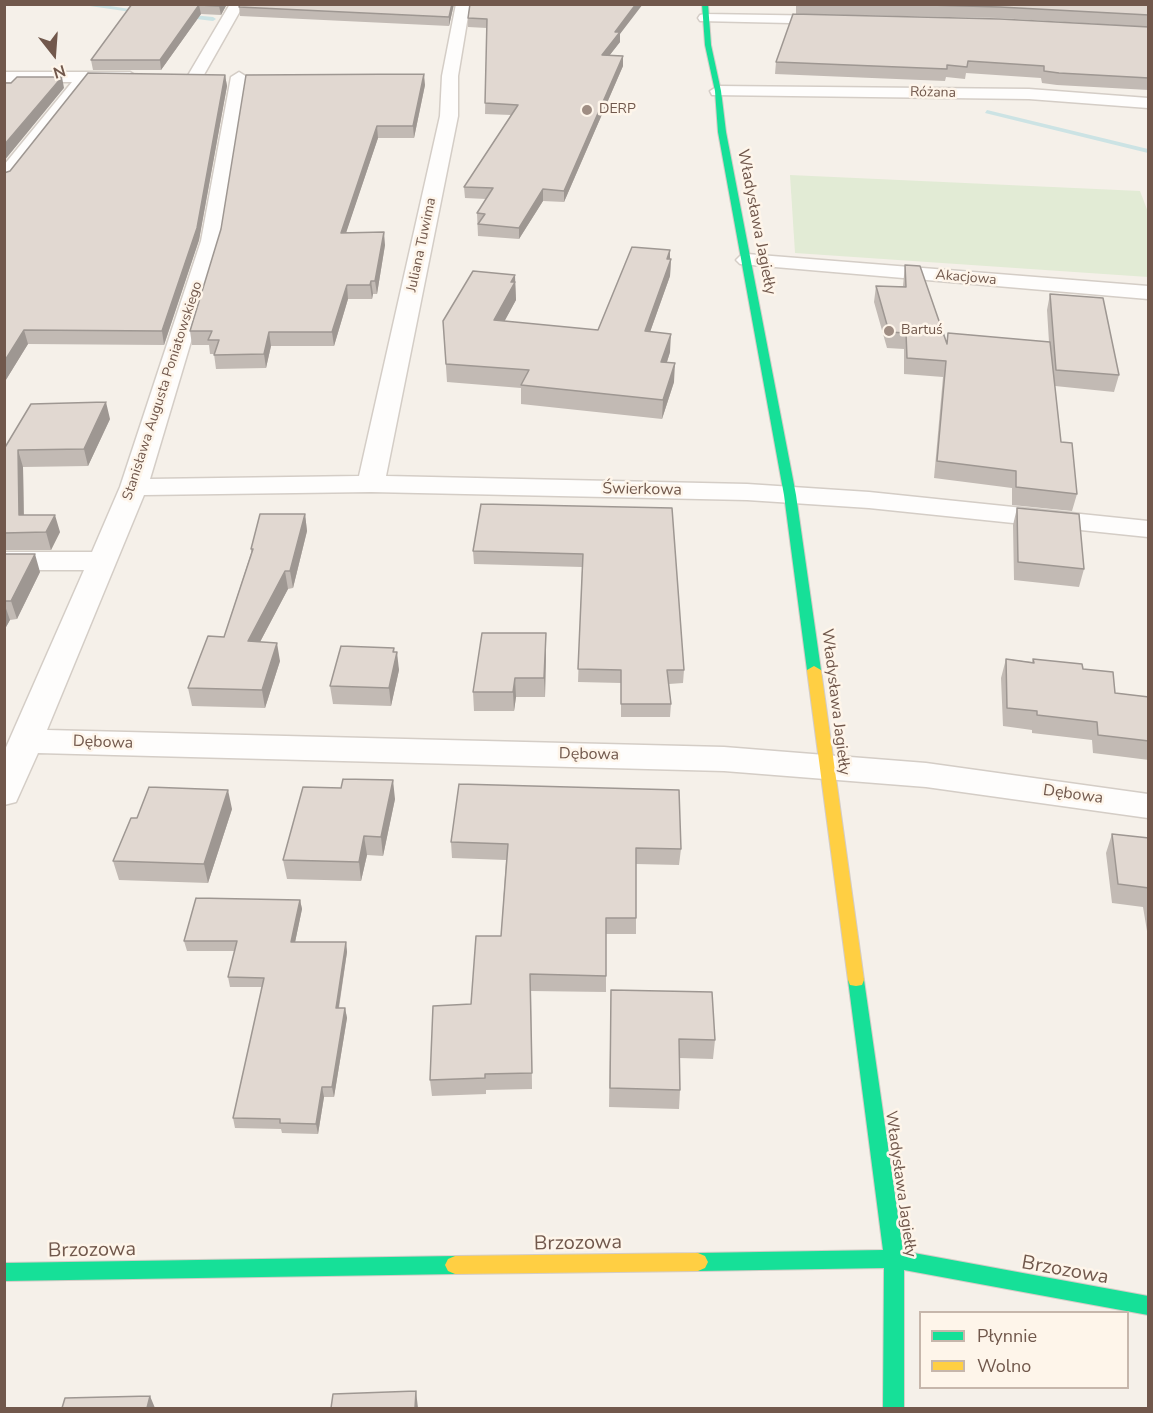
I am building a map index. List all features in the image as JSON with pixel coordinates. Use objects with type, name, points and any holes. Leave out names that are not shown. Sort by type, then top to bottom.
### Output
[{"type":"street","points":[[178,77],[195,77],[237,4]]},
{"type":"street","name":"Juliana Tuwima","points":[[371,484],[449,116],[444,76],[463,4]]},
{"type":"street","points":[[705,11],[848,21]]},
{"type":"street","name":"Władysława Jagiełły","points":[[705,11],[722,132],[790,495],[894,1259],[892,1408]]},
{"type":"street","points":[[4,178],[84,77]]},
{"type":"street","points":[[4,78],[148,77]]},
{"type":"street","name":"Stanisława Augusta Poniatowskiego","points":[[4,793],[134,487],[212,241],[231,77],[195,77]]},
{"type":"street","name":"Różana","points":[[718,92],[1029,94],[1149,103]]},
{"type":"street","name":"Akacjowa","points":[[747,260],[1149,293]]},
{"type":"street","name":"Świerkowa","points":[[134,487],[371,484],[790,495],[869,500],[1149,529]]},
{"type":"street","points":[[4,561],[102,561]]},
{"type":"street","name":"Dębowa","points":[[27,741],[724,759],[926,775],[1149,806]]},
{"type":"street","name":"Brzozowa","points":[[4,1272],[894,1259],[1149,1306]]},
{"type":"green space","points":[[790,175],[1140,191],[1148,212],[1148,277],[795,253]]},
{"type":"building","points":[[132,4],[220,4],[219,6],[199,5],[160,60],[91,60]]},
{"type":"building","points":[[240,4],[452,4],[449,17],[239,7]]},
{"type":"building","points":[[470,4],[636,4],[615,32],[620,32],[602,55],[623,56],[564,191],[543,189],[519,228],[478,224],[485,214],[477,213],[493,188],[464,187],[518,105],[485,103],[487,19],[468,18]]},
{"type":"building","points":[[892,4],[1149,4],[1149,15],[1000,7]]},
{"type":"building","points":[[793,14],[1000,19],[1149,27],[1149,78],[1059,73],[1044,71],[1044,66],[968,61],[967,67],[947,65],[947,69],[776,62]]},
{"type":"building","points":[[88,73],[225,75],[197,228],[162,331],[24,330],[4,362],[4,173],[10,171]]},
{"type":"building","points":[[424,74],[413,126],[377,126],[341,233],[384,232],[375,281],[371,281],[370,285],[347,285],[332,332],[269,332],[264,354],[214,355],[219,340],[208,340],[212,331],[190,331],[221,229],[246,75]]},
{"type":"building","points":[[17,77],[62,77],[4,145],[4,84],[11,83]]},
{"type":"building","points":[[632,247],[670,250],[667,259],[671,259],[645,331],[671,334],[661,362],[675,363],[663,400],[521,385],[529,370],[446,364],[443,321],[473,271],[515,275],[511,282],[515,282],[494,320],[598,330]]},
{"type":"building","points":[[905,265],[920,266],[947,344],[948,333],[1050,342],[1061,442],[1072,443],[1077,494],[1016,487],[1016,471],[937,461],[946,361],[907,358],[906,333],[889,332],[876,286],[906,287]]},
{"type":"building","points":[[1050,294],[1103,298],[1119,375],[1056,370]]},
{"type":"building","points":[[106,402],[84,449],[18,450],[19,515],[55,515],[46,532],[4,533],[4,449],[31,404]]},
{"type":"building","points":[[481,504],[672,508],[684,670],[667,670],[671,704],[621,704],[621,670],[578,669],[583,554],[473,551]]},
{"type":"building","points":[[1017,508],[1079,514],[1084,569],[1018,562]]},
{"type":"building","points":[[260,514],[305,514],[290,571],[285,571],[248,641],[277,643],[262,690],[188,688],[208,636],[224,637],[253,549],[251,549]]},
{"type":"building","points":[[4,554],[35,554],[11,601],[4,601]]},
{"type":"building","points":[[482,633],[546,633],[544,678],[515,678],[513,692],[473,692]]},
{"type":"building","points":[[341,646],[394,648],[393,652],[397,652],[389,688],[330,686]]},
{"type":"building","points":[[1006,659],[1034,663],[1033,659],[1082,664],[1083,669],[1113,672],[1115,693],[1149,697],[1149,741],[1098,735],[1097,722],[1037,715],[1037,711],[1007,708]]},
{"type":"building","points":[[343,779],[393,780],[381,837],[364,836],[359,862],[283,860],[303,787],[341,788]]},
{"type":"building","points":[[459,784],[679,790],[681,849],[636,848],[636,918],[606,918],[606,976],[530,974],[532,1073],[485,1074],[485,1078],[430,1080],[433,1006],[471,1004],[476,936],[501,936],[508,844],[451,842]]},
{"type":"building","points":[[149,787],[228,790],[204,864],[113,861],[131,818],[137,818]]},
{"type":"building","points":[[1112,834],[1149,838],[1149,888],[1118,884]]},
{"type":"building","points":[[196,898],[300,900],[291,942],[346,942],[336,1008],[345,1008],[332,1087],[322,1087],[316,1124],[280,1123],[280,1119],[233,1118],[264,978],[228,977],[237,941],[184,941]]},
{"type":"building","points":[[611,990],[712,992],[715,1040],[679,1039],[680,1090],[610,1088]]},
{"type":"building","points":[[416,1391],[415,1408],[331,1408],[333,1394]]},
{"type":"building","points":[[150,1396],[147,1408],[62,1408],[65,1398]]},
{"type":"waterway","points":[[79,4],[145,12]]},
{"type":"waterway","points":[[182,16],[213,19]]},
{"type":"waterway","points":[[987,112],[1148,151]]},
{"type":"traffic: fast","points":[[705,4],[708,45],[718,91],[722,132],[790,495],[814,670]]},
{"type":"traffic: fast","points":[[856,980],[894,1259],[893,1408]]},
{"type":"traffic: fast","points":[[698,1262],[894,1259],[1148,1306]]},
{"type":"traffic: fast","points":[[4,1272],[455,1265]]},
{"type":"traffic: slow","points":[[814,670],[856,980]]},
{"type":"traffic: slow","points":[[455,1265],[698,1262]]},
{"type":"place","name":"DERP","points":[[587,110]]},
{"type":"place","name":"Bartuś","points":[[889,331]]}]
